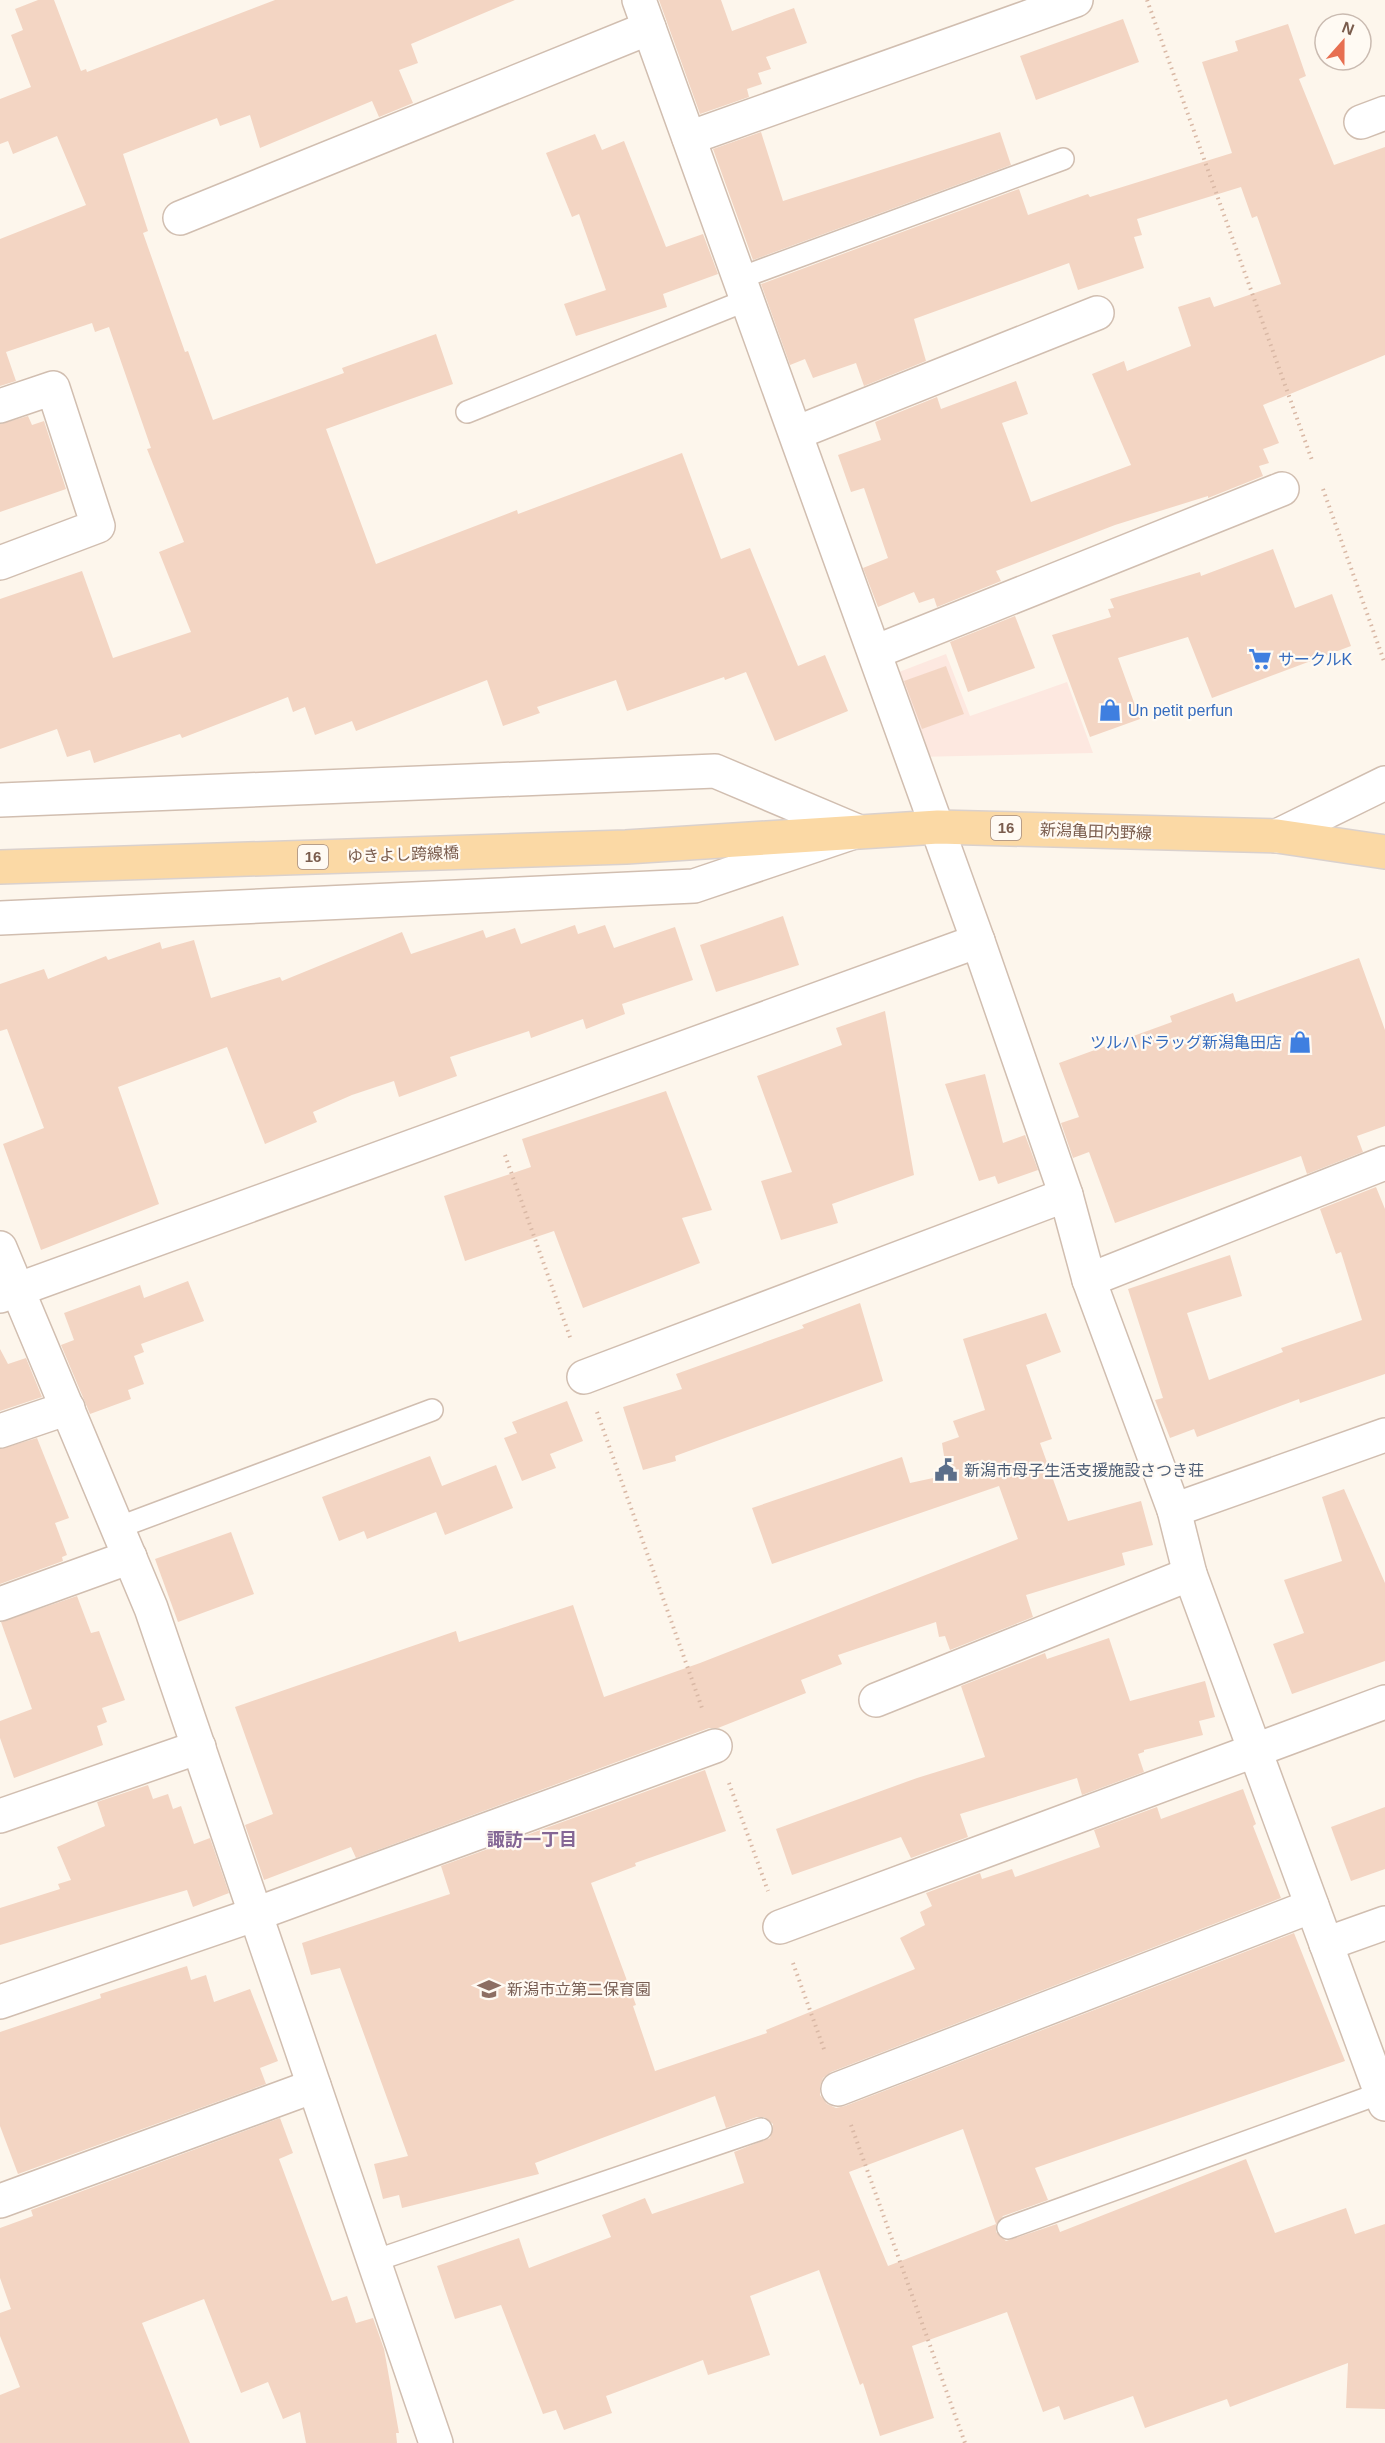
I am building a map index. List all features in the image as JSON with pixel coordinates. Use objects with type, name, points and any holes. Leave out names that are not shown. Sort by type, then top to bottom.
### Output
[{"type":"main road","name":"新潟亀田内野線","points":[[626,847],[938,827],[1277,836],[1385,852]]},
{"type":"main road","name":"ゆきよし跨線橋","points":[[0,867],[626,847]]},
{"type":"street","points":[[689,138],[1076,0]]},
{"type":"street","points":[[180,218],[644,14],[978,941],[1066,1195],[1089,1280],[1174,1510],[1190,1574],[1383,2098]]},
{"type":"street","points":[[796,433],[1097,313]]},
{"type":"street","points":[[0,406],[53,388],[98,526],[0,563]]},
{"type":"street","points":[[875,652],[1282,489]]},
{"type":"street","points":[[0,800],[715,771],[857,831]]},
{"type":"street","points":[[1277,836],[1385,783]]},
{"type":"street","points":[[0,918],[694,886],[857,831]]},
{"type":"street","points":[[9,1294],[978,941]]},
{"type":"street","points":[[1089,1280],[1385,1163]]},
{"type":"street","points":[[584,1377],[1066,1195]]},
{"type":"street","points":[[0,1248],[9,1294],[68,1408],[151,1608],[436,2443]]},
{"type":"street","points":[[0,1431],[68,1408]]},
{"type":"street","points":[[1174,1510],[1385,1435]]},
{"type":"street","points":[[0,1604],[124,1542]]},
{"type":"street","points":[[876,1700],[1190,1574]]},
{"type":"street","points":[[780,1927],[1385,1702]]},
{"type":"street","points":[[0,2002],[256,1914],[716,1746]]},
{"type":"street","points":[[0,1816],[199,1747]]},
{"type":"street","points":[[838,2089],[1312,1905]]},
{"type":"street","points":[[1326,1944],[1385,1923]]},
{"type":"street","points":[[0,2201],[314,2086]]},
{"type":"lane","points":[[467,412],[743,289],[1063,159]]},
{"type":"lane","points":[[124,1542],[432,1410]]},
{"type":"lane","points":[[1008,2228],[1383,2098]]},
{"type":"lane","points":[[374,2261],[761,2128]]},
{"type":"path","points":[[1148,0],[1317,473]]},
{"type":"path","points":[[1321,484],[1385,664]]},
{"type":"shaded area","points":[[946,654],[970,716],[1067,682],[1093,753],[916,757],[891,688],[899,672]]},
{"type":"building","points":[[38,0],[54,0],[81,71],[86,69],[87,72],[275,0],[515,0],[411,44],[418,63],[399,70],[413,103],[379,117],[372,101],[260,148],[250,115],[220,126],[217,118],[123,154],[148,231],[143,233],[185,352],[188,351],[213,420],[344,373],[342,368],[436,334],[453,384],[326,429],[376,564],[517,510],[518,514],[682,453],[721,559],[750,548],[798,666],[825,655],[848,711],[775,741],[746,672],[725,680],[724,677],[627,711],[616,680],[537,707],[540,713],[503,726],[487,680],[356,731],[352,721],[315,735],[305,707],[293,712],[288,697],[182,738],[180,734],[94,763],[90,750],[67,757],[57,729],[0,749],[0,599],[82,571],[113,658],[191,632],[159,552],[184,542],[147,449],[151,448],[109,327],[95,332],[92,323],[6,352],[16,381],[0,386],[0,239],[86,205],[57,136],[13,154],[8,141],[0,144],[0,99],[31,87],[11,35],[23,30],[15,9]]},
{"type":"building","points":[[659,0],[721,0],[732,31],[794,8],[807,43],[766,57],[771,69],[758,73],[762,84],[747,89],[749,97],[700,114]]},
{"type":"building","points":[[1123,19],[1139,62],[1036,100],[1020,56]]},
{"type":"building","points":[[1288,24],[1306,76],[1299,79],[1334,165],[1385,147],[1385,355],[1263,405],[1279,443],[1263,449],[1269,463],[1259,466],[1263,476],[1208,498],[1208,496],[1115,525],[996,571],[1001,581],[937,607],[934,598],[919,603],[914,592],[878,607],[863,568],[888,558],[864,488],[851,492],[838,455],[881,440],[875,422],[937,397],[941,409],[1016,381],[1028,414],[1002,423],[1031,502],[1131,465],[1092,374],[1124,361],[1127,371],[1191,346],[1178,307],[1210,297],[1214,307],[1281,284],[1257,216],[1252,218],[1241,187],[1137,219],[1142,235],[1134,237],[1144,268],[1078,290],[1069,263],[914,319],[926,361],[864,386],[856,363],[813,378],[805,359],[790,365],[761,284],[1019,189],[1028,215],[1088,194],[1090,197],[1232,153],[1202,62],[1238,51],[1235,41]]},
{"type":"building","points":[[761,132],[783,201],[1000,132],[1011,165],[753,260],[713,149]]},
{"type":"building","points":[[595,134],[602,150],[624,141],[666,247],[703,234],[718,274],[663,294],[667,307],[576,336],[564,304],[606,290],[579,214],[572,217],[546,153]]},
{"type":"building","points":[[28,416],[32,425],[44,421],[66,489],[0,512],[0,424]]},
{"type":"building","points":[[1273,549],[1295,608],[1332,594],[1351,646],[1212,698],[1188,637],[1118,658],[1140,719],[1090,737],[1052,635],[1111,617],[1108,609],[1114,608],[1110,599],[1200,572],[1201,576]]},
{"type":"building","points":[[1015,616],[1035,668],[968,692],[950,642]]},
{"type":"building","points":[[946,666],[964,714],[922,729],[904,681]]},
{"type":"building","points":[[783,916],[799,965],[716,992],[700,945]]},
{"type":"building","points":[[575,925],[578,934],[605,925],[614,948],[675,927],[693,980],[622,1004],[625,1014],[586,1029],[583,1019],[531,1038],[529,1031],[450,1057],[457,1076],[399,1097],[394,1081],[352,1095],[313,1112],[317,1122],[265,1144],[227,1047],[118,1087],[159,1204],[41,1250],[3,1144],[44,1128],[7,1029],[0,1031],[0,984],[44,969],[48,979],[106,956],[108,960],[160,942],[162,949],[194,940],[211,998],[280,977],[282,981],[402,932],[411,954],[483,930],[486,938],[515,928],[521,944]]},
{"type":"building","points":[[1359,958],[1385,1030],[1385,1126],[1357,1136],[1363,1152],[1307,1174],[1301,1156],[1115,1223],[1089,1152],[1073,1158],[1061,1123],[1079,1117],[1059,1063],[1172,1022],[1170,1016],[1233,993],[1236,1002]]},
{"type":"building","points":[[885,1011],[914,1175],[832,1204],[838,1223],[781,1240],[761,1181],[792,1172],[757,1076],[842,1045],[836,1028]]},
{"type":"building","points":[[985,1074],[1003,1143],[1025,1135],[1038,1170],[998,1184],[995,1176],[979,1181],[945,1084]]},
{"type":"building","points":[[666,1091],[712,1210],[682,1218],[700,1263],[583,1308],[554,1231],[465,1261],[444,1196],[531,1167],[522,1139]]},
{"type":"building","points":[[1376,1187],[1385,1209],[1385,1374],[1300,1403],[1299,1399],[1197,1437],[1194,1429],[1170,1438],[1155,1400],[1163,1398],[1128,1289],[1230,1255],[1242,1296],[1187,1313],[1209,1380],[1283,1352],[1281,1348],[1362,1320],[1341,1252],[1336,1254],[1320,1209]]},
{"type":"building","points":[[188,1281],[204,1321],[141,1344],[144,1352],[134,1356],[144,1384],[128,1390],[131,1399],[90,1414],[61,1345],[74,1340],[64,1313],[140,1285],[144,1298]]},
{"type":"building","points":[[860,1303],[883,1381],[675,1456],[676,1461],[643,1470],[623,1407],[682,1389],[676,1374],[804,1328],[802,1325]]},
{"type":"building","points":[[1046,1313],[1061,1352],[1026,1365],[1052,1439],[1040,1443],[1068,1521],[1141,1501],[1153,1545],[1122,1553],[1125,1565],[1026,1595],[1033,1617],[950,1650],[945,1636],[939,1637],[936,1622],[838,1655],[842,1664],[801,1680],[806,1693],[718,1728],[709,1728],[356,1858],[351,1847],[264,1880],[245,1825],[273,1814],[235,1707],[456,1631],[459,1642],[573,1605],[604,1697],[700,1663],[1018,1539],[999,1486],[772,1564],[752,1508],[902,1457],[910,1483],[947,1475],[942,1443],[959,1437],[953,1421],[985,1410],[963,1339]]},
{"type":"building","points":[[0,1349],[8,1364],[26,1358],[42,1397],[0,1411]]},
{"type":"building","points":[[567,1401],[583,1441],[550,1454],[556,1468],[522,1481],[504,1438],[517,1433],[512,1422]]},
{"type":"building","points":[[37,1438],[69,1518],[55,1523],[67,1555],[62,1557],[63,1561],[0,1584],[0,1449]]},
{"type":"building","points":[[430,1456],[442,1486],[496,1465],[513,1508],[445,1535],[436,1512],[367,1539],[364,1531],[339,1541],[322,1497]]},
{"type":"building","points":[[1344,1489],[1385,1583],[1385,1661],[1292,1694],[1273,1644],[1304,1633],[1284,1580],[1342,1561],[1322,1497]]},
{"type":"building","points":[[231,1532],[254,1594],[178,1622],[155,1559]]},
{"type":"building","points":[[77,1596],[91,1633],[99,1631],[125,1700],[102,1708],[107,1722],[97,1726],[103,1745],[14,1778],[0,1738],[0,1721],[32,1709],[1,1622]]},
{"type":"building","points":[[1109,1638],[1130,1701],[1205,1681],[1215,1717],[1199,1721],[1203,1735],[1144,1750],[1138,1754],[1144,1772],[1082,1795],[1077,1778],[960,1814],[968,1837],[911,1858],[901,1837],[792,1875],[776,1829],[917,1778],[985,1757],[961,1686],[1045,1653],[1047,1659]]},
{"type":"building","points":[[705,1770],[726,1831],[635,1863],[636,1866],[591,1883],[636,2005],[633,2006],[655,2071],[767,2033],[766,2030],[915,1969],[900,1938],[925,1925],[920,1912],[932,1906],[926,1893],[980,1873],[982,1879],[1012,1869],[1015,1877],[1100,1847],[1094,1830],[1157,1807],[1161,1819],[1243,1789],[1256,1824],[1253,1826],[1281,1898],[831,2072],[823,2078],[820,2095],[827,2104],[836,2108],[845,2106],[1294,1933],[1345,2061],[1035,2168],[1048,2200],[1003,2216],[996,2225],[996,2232],[1006,2241],[1057,2224],[1060,2232],[1246,2159],[1275,2233],[1346,2208],[1355,2234],[1385,2224],[1385,2409],[1346,2408],[1348,2363],[1230,2407],[1227,2399],[1145,2428],[1133,2396],[1064,2420],[1059,2406],[1043,2412],[1007,2312],[912,2346],[934,2418],[880,2436],[863,2383],[860,2385],[819,2270],[750,2296],[770,2355],[708,2375],[703,2360],[606,2396],[612,2413],[564,2430],[556,2410],[543,2414],[501,2305],[455,2319],[437,2266],[519,2238],[529,2268],[611,2237],[602,2215],[645,2198],[652,2214],[744,2183],[734,2152],[770,2138],[773,2124],[764,2117],[757,2117],[726,2128],[715,2096],[535,2163],[539,2174],[402,2208],[399,2195],[383,2199],[374,2164],[408,2156],[340,1968],[311,1975],[302,1943],[450,1894],[441,1866]],"holes":[[[963,2129],[996,2224],[888,2266],[849,2172]]]},
{"type":"building","points":[[148,1785],[153,1799],[168,1794],[173,1809],[181,1806],[194,1844],[210,1838],[229,1893],[193,1907],[187,1890],[0,1945],[0,1908],[60,1889],[58,1884],[71,1880],[57,1847],[105,1826],[97,1802]]},
{"type":"building","points":[[1385,1807],[1385,1869],[1351,1881],[1331,1827]]},
{"type":"building","points":[[187,1966],[191,1980],[206,1975],[214,2002],[250,1989],[278,2061],[260,2068],[266,2084],[18,2174],[0,2126],[0,2032],[101,1998],[100,1994]]},
{"type":"building","points":[[280,2118],[293,2153],[279,2159],[332,2301],[347,2296],[356,2323],[373,2318],[384,2349],[399,2433],[396,2433],[397,2443],[306,2443],[300,2412],[283,2419],[268,2382],[241,2393],[204,2299],[142,2323],[190,2443],[0,2443],[0,2395],[20,2387],[0,2336],[0,2313],[11,2309],[0,2278],[0,2228],[33,2216],[31,2210]]},
{"type":"place","name":"サークルK","points":[[1260,659]]},
{"type":"place","name":"Un petit perfun","points":[[1110,710]]},
{"type":"place","name":"ツルハドラッグ新潟亀田店","points":[[1300,1042]]},
{"type":"place","name":"新潟市母子生活支援施設さつき荘","points":[[946,1470]]},
{"type":"place","name":"新潟市立第二保育園","points":[[489,1989]]},
{"type":"district","name":"諏訪一丁目","points":[[532,1840]]}]
